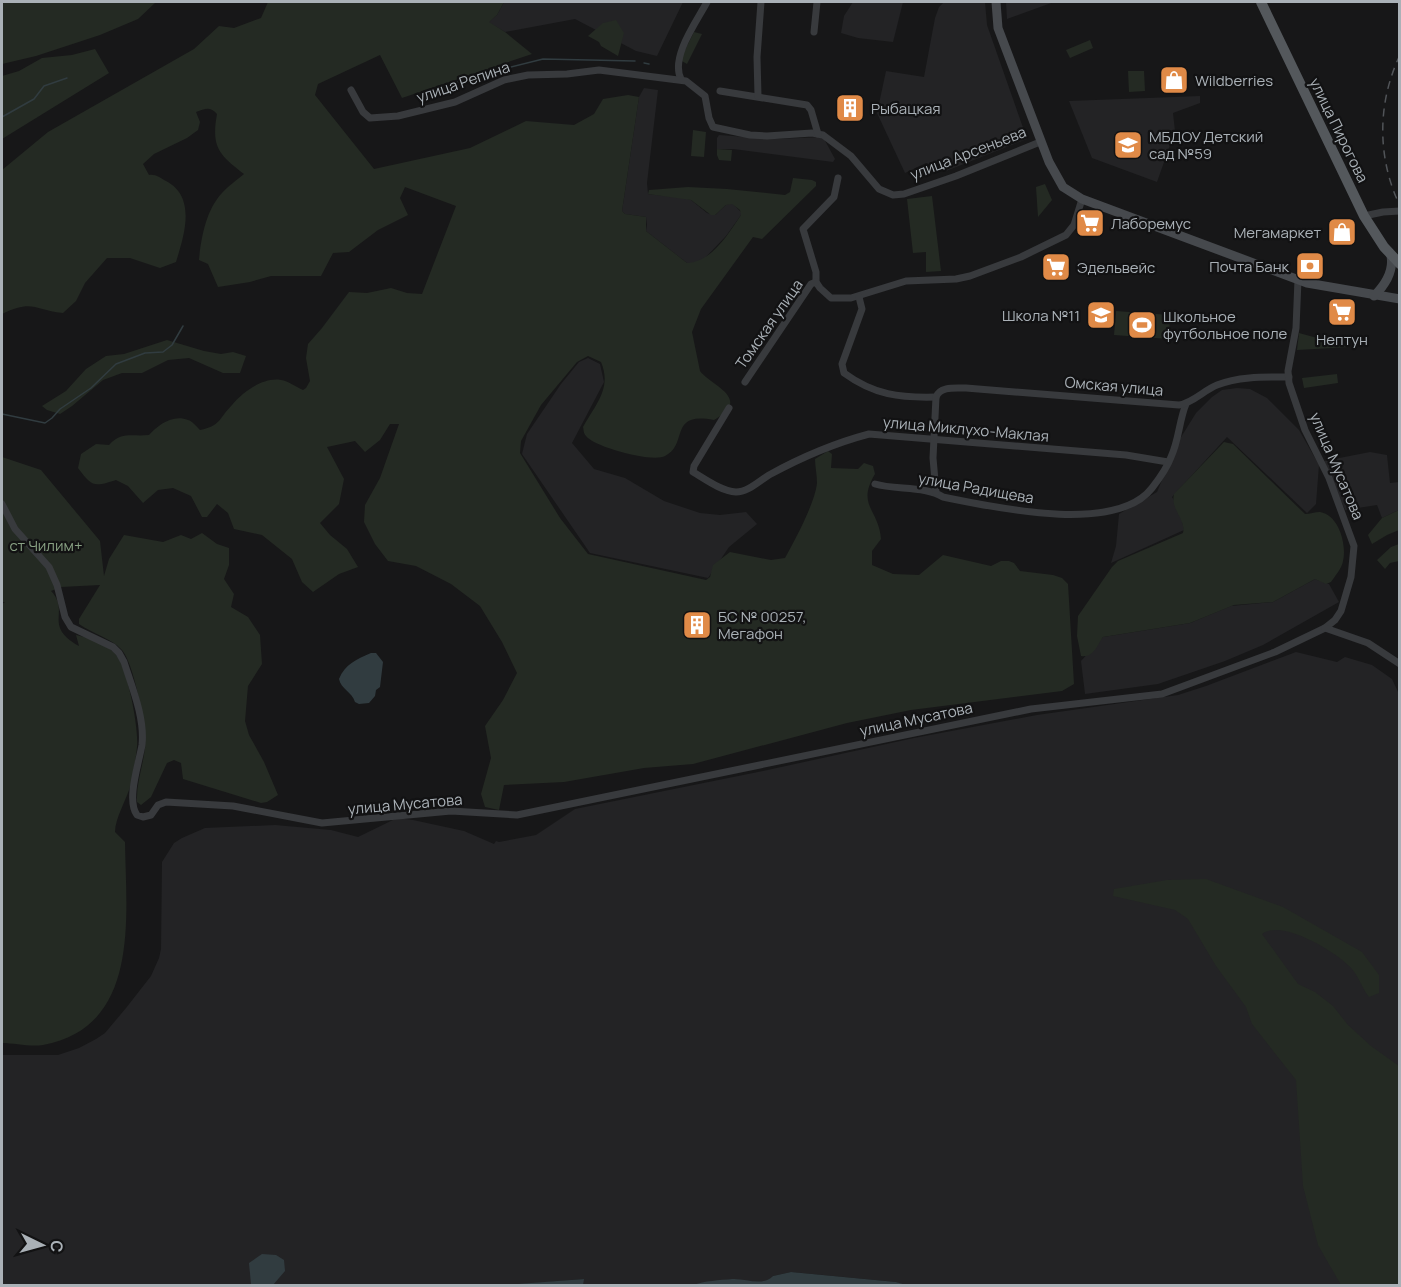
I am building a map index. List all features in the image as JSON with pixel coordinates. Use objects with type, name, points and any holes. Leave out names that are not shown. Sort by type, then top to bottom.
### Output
[{"type":"main road","points":[[996,2],[998,28],[1040,142]]},
{"type":"main road","name":"улица Пирогова","points":[[1262,2],[1364,216],[1395,260]]},
{"type":"main road","name":"улица Арсеньева","points":[[1040,142],[1059,182],[1070,193],[1082,199],[1298,280],[1321,287],[1400,299]]},
{"type":"main road","points":[[1374,296],[1383,287],[1395,260]]},
{"type":"street","points":[[707,2],[679,56],[677,71],[681,79],[705,96],[713,127],[750,135],[818,134],[811,110],[807,105],[720,92]]},
{"type":"street","points":[[758,96],[757,57],[761,2]]},
{"type":"street","points":[[814,32],[817,2]]},
{"type":"street","name":"улица Репина","points":[[351,90],[363,112],[370,118],[398,116],[455,102],[504,80],[528,75],[599,70],[655,78],[681,79]]},
{"type":"street","name":"улица Арсеньева","points":[[818,134],[831,139],[851,156],[879,189],[893,195],[904,194],[956,176],[1040,142]]},
{"type":"street","points":[[838,178],[834,197],[803,229],[816,272],[816,282],[825,295],[840,299],[858,297],[906,281],[956,279],[970,276],[1030,253],[1066,235],[1074,225],[1082,199]]},
{"type":"street","points":[[1364,216],[1400,211]]},
{"type":"street","name":"улица Мусатова","points":[[2,504],[15,529],[49,567],[57,585],[65,617],[71,627],[113,647],[119,652],[124,662],[141,724],[142,742],[132,804],[137,815],[143,817],[151,815],[158,805],[166,802],[233,806],[322,823],[451,811],[517,815],[1031,709],[1162,694],[1275,652],[1325,628],[1341,611],[1351,577],[1354,546],[1329,478],[1305,430],[1291,392],[1288,366],[1296,328],[1298,280]]},
{"type":"street","name":"Томская улица","points":[[745,382],[811,284],[816,282]]},
{"type":"street","points":[[858,297],[862,309],[842,364],[844,373],[889,395],[936,398],[934,439],[934,487],[936,492]]},
{"type":"street","points":[[1186,404],[1210,388],[1223,383],[1289,376]]},
{"type":"street","name":"Омская улица","points":[[936,398],[938,392],[943,389],[966,388],[1186,404]]},
{"type":"street","name":"улица Радищева","points":[[876,484],[888,488],[936,492],[943,497],[988,506],[1045,513],[1090,514],[1114,511],[1127,507],[1146,495],[1168,462],[1186,404]]},
{"type":"street","name":"улица Миклухо-Маклая","points":[[729,408],[694,466],[693,472],[715,485],[736,492],[752,487],[768,476],[806,458],[869,434],[1126,455],[1168,462]]},
{"type":"street","points":[[1325,628],[1368,643],[1400,664]]},
{"type":"shaded area","points":[[504,2],[683,2],[657,56],[636,51],[575,19],[505,32],[488,22],[497,15]]},
{"type":"shaded area","points":[[853,2],[903,2],[893,42],[858,38],[841,33],[844,16]]},
{"type":"shaded area","points":[[944,2],[985,2],[987,25],[1027,139],[946,171],[926,163],[905,173],[877,113],[886,71],[924,77],[935,18],[939,7]]},
{"type":"shaded area","points":[[1006,2],[1054,2],[1007,19]]},
{"type":"shaded area","points":[[644,88],[658,90],[647,183],[648,194],[691,200],[707,213],[715,215],[726,205],[732,203],[741,212],[726,236],[704,259],[696,263],[687,263],[646,231],[646,217],[625,214],[622,211],[639,97]]},
{"type":"shaded area","name":"МБДОУ Детский сад №59","points":[[1200,96],[1200,103],[1173,113],[1175,131],[1157,182],[1092,158],[1069,101]]},
{"type":"shaded area","points":[[719,135],[776,139],[823,137],[835,159],[833,162],[717,149]]},
{"type":"shaded area","points":[[588,358],[600,364],[604,382],[572,443],[594,469],[625,478],[664,501],[700,513],[720,515],[746,512],[757,524],[729,547],[708,578],[590,553],[522,454],[527,434],[561,384],[579,362]]},
{"type":"shaded area","points":[[1250,389],[1267,398],[1299,430],[1319,465],[1316,504],[1307,513],[1227,437],[1172,497],[1180,510],[1184,530],[1111,563],[1116,546],[1119,514],[1157,492],[1178,442],[1196,413],[1222,390]]},
{"type":"shaded area","points":[[1370,452],[1387,455],[1390,483],[1399,482],[1399,510],[1382,518],[1377,505],[1345,510],[1324,461]]},
{"type":"shaded area","points":[[1315,579],[1329,584],[1339,602],[1263,645],[1158,684],[1085,694],[1081,661],[1103,637],[1190,623],[1231,606],[1273,602]]},
{"type":"shaded area","points":[[1296,652],[1337,662],[1345,657],[1372,665],[1392,679],[1399,694],[1399,1285],[906,1286],[896,1282],[791,1272],[773,1276],[760,1283],[733,1279],[693,1286],[583,1285],[583,1279],[503,1286],[2,1286],[2,1055],[58,1055],[79,1048],[105,1033],[126,1008],[151,976],[159,958],[162,862],[174,843],[182,838],[205,828],[275,825],[331,830],[358,837],[397,818],[464,831],[494,844],[496,841],[536,835],[575,809],[914,738],[1037,715],[1178,695]]},
{"type":"shaded area","points":[[371,653],[376,653],[383,662],[380,687],[369,703],[359,704],[355,702],[339,679],[348,666]]},
{"type":"shaded area","points":[[262,1254],[276,1255],[284,1260],[285,1271],[273,1285],[251,1284],[249,1263]]},
{"type":"shaded area","points":[[791,1272],[896,1282],[906,1285],[693,1285],[732,1279],[764,1281],[773,1276]]},
{"type":"shaded area","points":[[584,1279],[583,1285],[503,1285]]},
{"type":"green space","points":[[2,2],[156,2],[138,19],[100,35],[36,56],[2,64]]},
{"type":"green space","points":[[268,2],[504,2],[497,15],[489,22],[532,54],[402,98],[380,55],[318,84],[315,95],[374,169],[470,148],[526,121],[574,125],[594,114],[603,99],[628,95],[639,97],[622,211],[625,214],[646,217],[646,231],[687,263],[704,258],[718,246],[741,215],[740,210],[732,204],[726,205],[715,215],[711,215],[691,200],[648,194],[649,190],[688,187],[785,195],[790,192],[793,178],[816,182],[816,186],[762,239],[753,237],[701,309],[692,332],[700,371],[720,387],[730,399],[730,405],[725,412],[714,420],[700,418],[690,420],[681,430],[672,451],[658,458],[637,456],[600,445],[586,436],[583,427],[601,396],[605,380],[601,362],[588,356],[577,362],[541,405],[521,441],[520,453],[560,518],[588,554],[706,580],[710,577],[713,565],[730,552],[771,560],[785,558],[813,501],[817,483],[815,459],[828,451],[832,454],[831,468],[858,469],[864,463],[873,466],[875,474],[870,485],[868,501],[877,521],[881,539],[872,551],[872,565],[893,574],[919,575],[943,555],[991,566],[1001,561],[1009,561],[1014,563],[1020,571],[1062,578],[1068,584],[1074,684],[1062,691],[911,710],[847,723],[693,764],[644,768],[564,782],[504,785],[499,810],[485,807],[481,794],[491,758],[485,726],[503,700],[517,673],[502,642],[480,606],[451,584],[416,566],[388,561],[375,544],[364,522],[365,505],[380,478],[399,424],[390,424],[380,440],[365,452],[355,441],[327,447],[344,479],[339,504],[320,523],[347,549],[358,567],[339,574],[313,592],[302,582],[292,559],[262,535],[234,529],[228,513],[217,504],[207,517],[202,517],[191,496],[173,488],[158,490],[143,503],[128,486],[116,480],[103,484],[90,482],[78,468],[81,454],[96,444],[109,445],[123,436],[149,435],[161,424],[177,418],[190,421],[200,430],[207,428],[216,424],[248,391],[267,381],[281,380],[303,390],[306,388],[310,381],[306,358],[308,344],[349,292],[367,293],[391,288],[407,293],[422,294],[456,206],[405,187],[400,198],[408,215],[378,230],[349,252],[333,253],[321,276],[271,276],[218,287],[208,264],[199,260],[203,234],[216,200],[244,174],[228,161],[219,149],[215,135],[217,114],[210,109],[205,109],[196,112],[200,122],[198,130],[154,154],[143,164],[149,175],[166,181],[176,188],[182,197],[185,207],[185,229],[176,262],[160,268],[130,258],[107,258],[85,283],[76,301],[63,313],[27,306],[2,314],[2,170],[48,132],[194,49],[219,26],[234,28],[261,18]]},
{"type":"green space","points":[[616,20],[624,33],[618,56],[588,36],[603,23]]},
{"type":"green space","points":[[694,32],[702,34],[687,64],[680,60]]},
{"type":"green space","points":[[1090,40],[1093,48],[1070,58],[1066,50]]},
{"type":"green space","points":[[95,49],[109,73],[2,139],[2,76],[19,71],[42,58],[72,55]]},
{"type":"green space","points":[[1128,71],[1144,71],[1145,91],[1129,92]]},
{"type":"green space","points":[[693,130],[706,132],[704,157],[691,156]]},
{"type":"green space","points":[[717,149],[732,150],[731,161],[719,160]]},
{"type":"green space","points":[[1045,184],[1052,200],[1038,217],[1036,187]]},
{"type":"green space","points":[[932,196],[941,271],[926,272],[926,252],[913,253],[907,199]]},
{"type":"green space","name":"Школьное футбольное поле","points":[[1116,311],[1170,315],[1169,339],[1114,335]]},
{"type":"green space","points":[[1299,333],[1350,347],[1297,350]]},
{"type":"green space","points":[[167,340],[204,351],[221,354],[233,352],[246,356],[240,373],[223,373],[189,358],[168,360],[142,373],[122,373],[103,380],[60,414],[42,406],[66,391],[86,369],[106,356],[124,354]]},
{"type":"green space","points":[[1337,374],[1338,383],[1304,388],[1302,378]]},
{"type":"green space","points":[[1224,442],[1233,444],[1305,514],[1320,512],[1332,519],[1340,532],[1344,547],[1343,561],[1338,572],[1331,582],[1326,584],[1315,579],[1273,602],[1234,605],[1190,623],[1103,637],[1092,653],[1081,656],[1077,636],[1078,616],[1118,561],[1183,533],[1182,523],[1174,504],[1174,494]]},
{"type":"green space","name":"ст Чилим+","points":[[2,457],[41,470],[100,541],[104,576],[109,559],[124,535],[163,542],[181,535],[191,539],[202,533],[217,544],[229,548],[229,565],[224,579],[234,594],[231,607],[248,617],[260,635],[262,664],[248,686],[245,721],[249,735],[278,795],[261,803],[183,779],[181,763],[174,760],[167,763],[151,797],[141,805],[137,802],[145,739],[139,697],[131,669],[127,657],[118,646],[79,624],[79,619],[100,585],[61,587],[51,591],[59,606],[59,625],[62,632],[79,646],[76,635],[104,645],[117,656],[121,663],[132,700],[137,747],[131,784],[115,832],[125,842],[125,934],[121,965],[112,993],[97,1016],[75,1034],[43,1045],[2,1043],[2,604],[5,602],[2,602]]},
{"type":"green space","points":[[1399,510],[1399,530],[1372,544],[1368,535],[1382,518]]},
{"type":"green space","points":[[1399,544],[1399,561],[1390,563],[1385,569],[1377,560],[1391,547]]},
{"type":"green space","points":[[1206,879],[1283,907],[1362,952],[1379,975],[1379,993],[1369,997],[1352,970],[1320,945],[1282,931],[1271,930],[1262,934],[1298,984],[1315,992],[1333,1006],[1348,1025],[1371,1046],[1399,1066],[1399,1285],[1341,1285],[1318,1245],[1303,1186],[1296,1080],[1252,1024],[1246,1007],[1216,966],[1188,919],[1175,910],[1113,896],[1114,889],[1167,880]]},
{"type":"waterway","points":[[427,92],[483,74],[543,59],[635,61]]},
{"type":"waterway","points":[[644,63],[649,64]]},
{"type":"waterway","points":[[2,117],[34,99],[44,86],[67,78]]},
{"type":"waterway","points":[[2,414],[45,423],[60,409],[91,388],[116,364],[145,353],[163,352],[172,345],[183,326]]},
{"type":"railway","points":[[1400,55],[1387,92],[1383,130],[1387,169],[1400,206]]},
{"type":"place","name":"Wildberries","points":[[1174,80]]},
{"type":"place","name":"Рыбацкая","points":[[850,108]]},
{"type":"place","name":"МБДОУ Детский сад №59","points":[[1128,145]]},
{"type":"place","name":"Лаборемус","points":[[1090,223]]},
{"type":"place","name":"Мегамаркет","points":[[1342,232]]},
{"type":"place","name":"Почта Банк","points":[[1310,266]]},
{"type":"place","name":"Эдельвейс","points":[[1056,267]]},
{"type":"place","name":"Нептун","points":[[1342,312]]},
{"type":"place","name":"Школа №11","points":[[1101,315]]},
{"type":"place","name":"Школьное футбольное поле","points":[[1142,325]]},
{"type":"place","name":"БС № 00257, Мегафон","points":[[697,625]]}]
